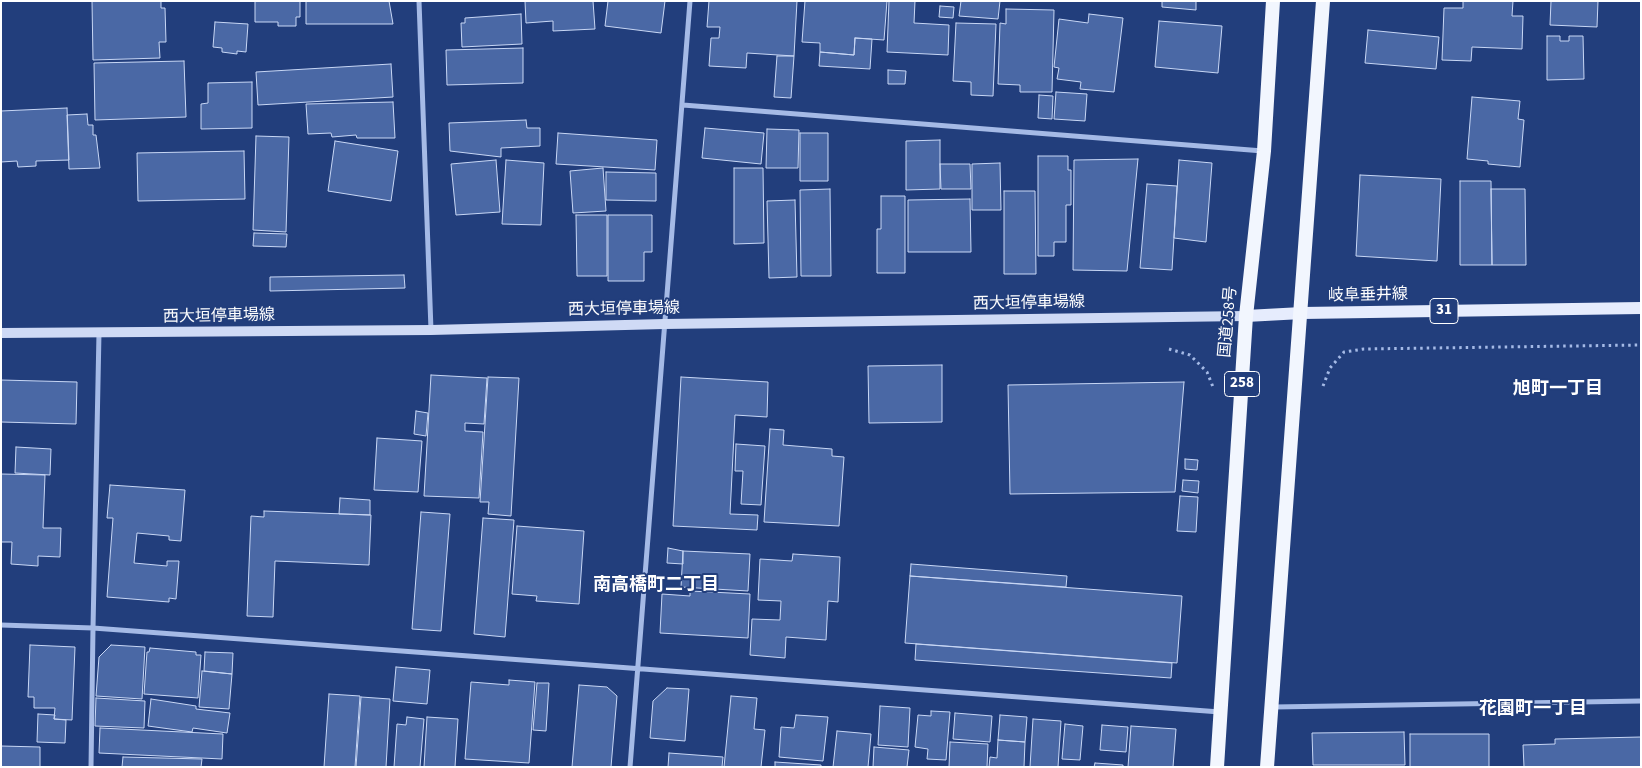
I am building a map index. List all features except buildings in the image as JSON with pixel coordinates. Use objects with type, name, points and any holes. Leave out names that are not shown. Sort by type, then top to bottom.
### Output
[{"type":"highway","name":"国道258号","points":[[1218,767],[1246,316],[1264,151],[1273,1]]},
{"type":"highway","points":[[1268,767],[1323,1]]},
{"type":"main road","name":"岐阜垂井線","points":[[1246,316],[1302,313],[1641,308]]},
{"type":"main road","name":"西大垣停車場線","points":[[1,334],[431,330],[664,324],[1246,316]]},
{"type":"street","points":[[419,1],[431,330]]},
{"type":"street","points":[[630,767],[690,1]]},
{"type":"street","points":[[683,105],[1264,151]]},
{"type":"street","points":[[91,767],[99,333]]},
{"type":"street","points":[[1,625],[93,628],[1221,712]]},
{"type":"street","points":[[1272,707],[1641,701]]},
{"type":"path","points":[[1322,390],[1330,368],[1344,352],[1364,349],[1641,345]]},
{"type":"path","points":[[1168,349],[1190,355],[1207,372],[1213,388]]},
{"type":"district","name":"旭町一丁目","points":[[1558,390]]},
{"type":"district","name":"南高橋町二丁目","points":[[656,586]]},
{"type":"district","name":"花園町一丁目","points":[[1533,710]]}]
